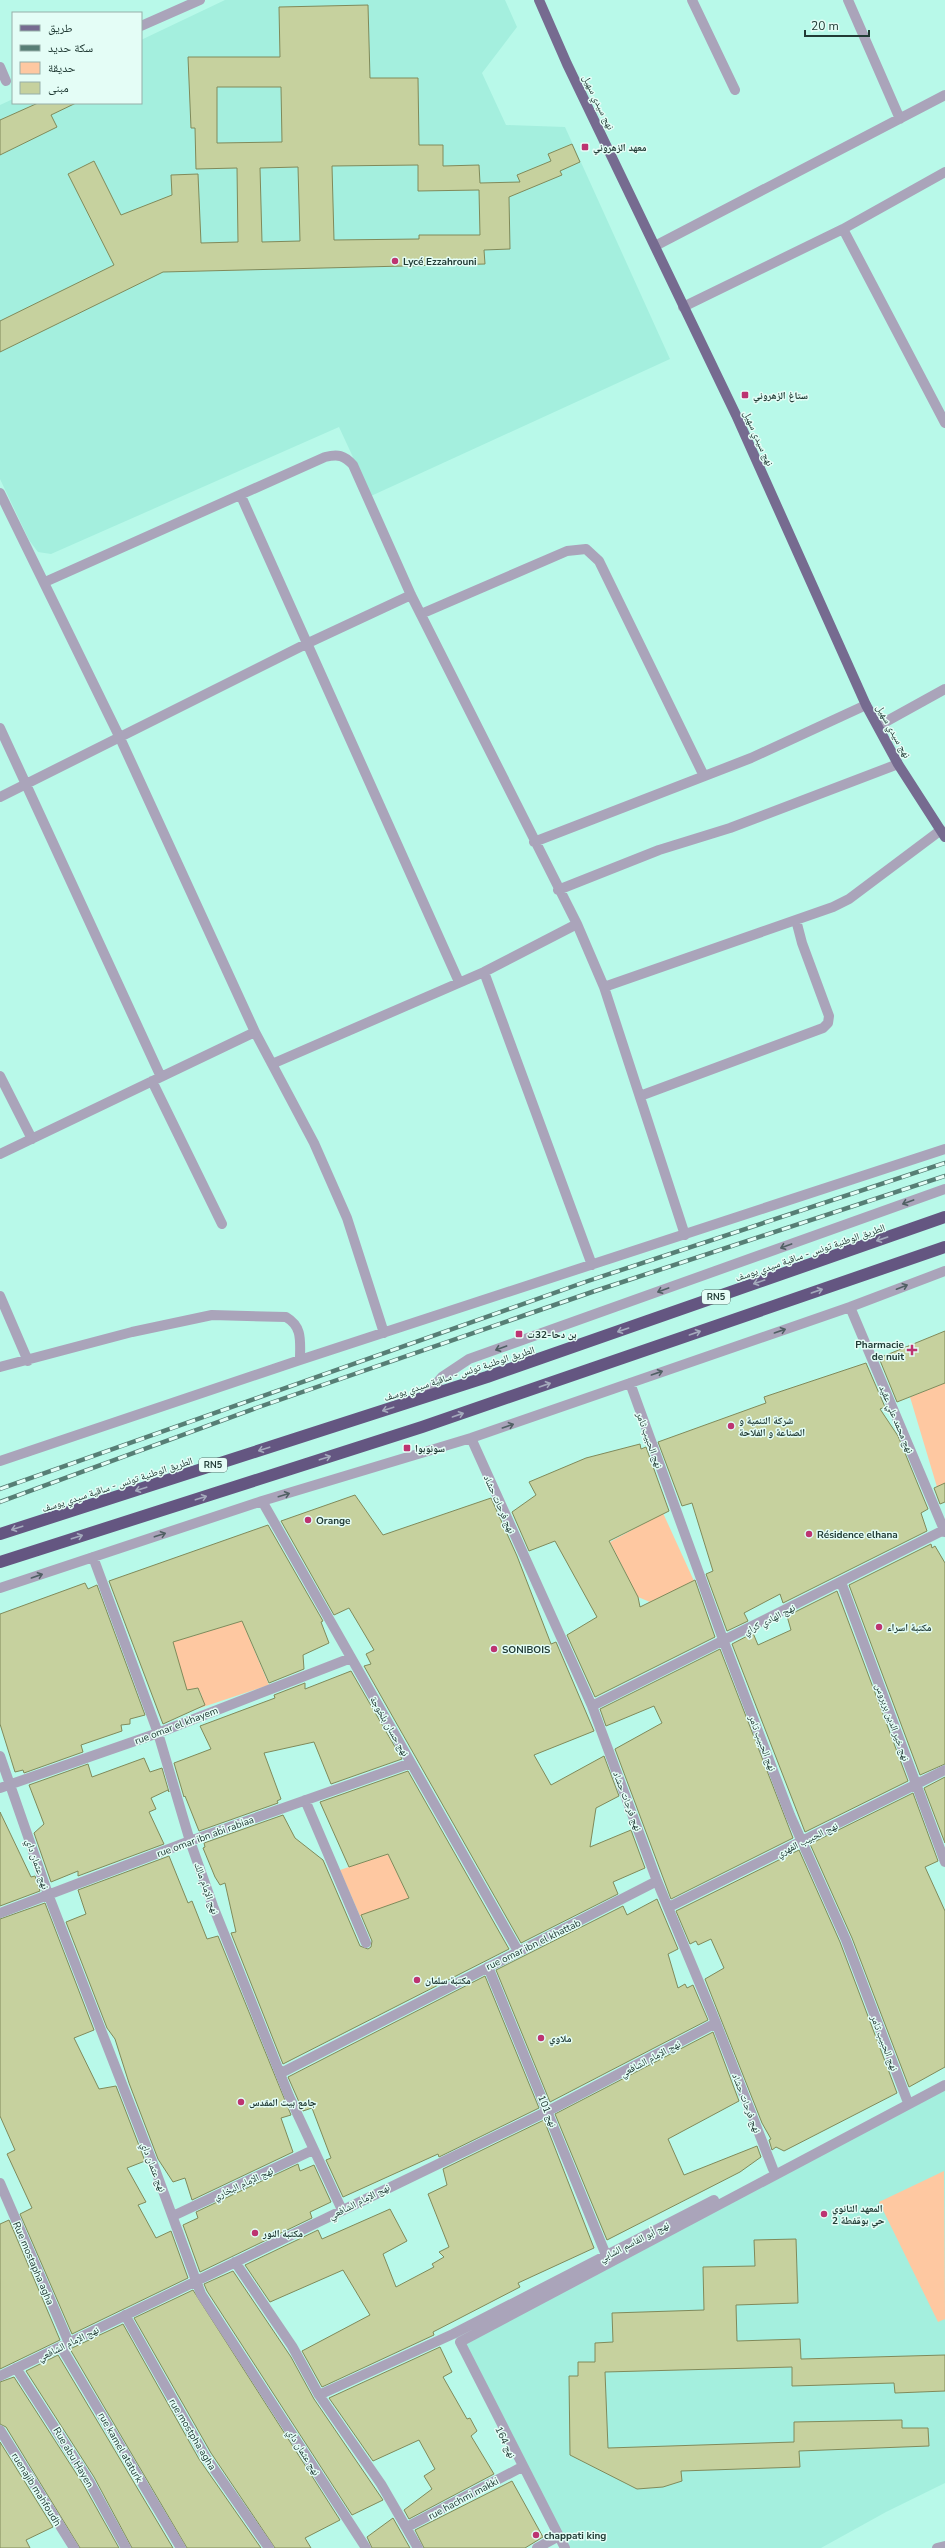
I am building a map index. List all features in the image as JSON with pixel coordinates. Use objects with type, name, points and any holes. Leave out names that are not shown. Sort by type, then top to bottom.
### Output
[{"type":"highway","name":"الطريق الوطنية تونس - ساقية سيدي يوسف","points":[[0,1534],[487,1377],[945,1217]]},
{"type":"highway","points":[[0,1562],[495,1402],[945,1246]]},
{"type":"main road","name":"نهج سيدي سهيل","points":[[539,0],[567,64],[736,415],[866,705],[898,764],[943,834]]},
{"type":"street","points":[[142,26],[200,0]]},
{"type":"street","points":[[692,0],[735,90]]},
{"type":"street","points":[[848,0],[900,118]]},
{"type":"street","points":[[0,68],[6,81]]},
{"type":"street","points":[[655,246],[945,95]]},
{"type":"street","points":[[683,307],[843,229],[945,172]]},
{"type":"street","points":[[843,229],[945,423]]},
{"type":"street","points":[[45,582],[241,496],[325,457],[342,456],[352,466],[411,595],[558,890],[577,924],[604,987],[685,1235]]},
{"type":"street","points":[[0,493],[45,582],[120,738],[255,1032],[314,1143],[347,1218],[384,1333]]},
{"type":"street","points":[[241,496],[306,644],[459,982]]},
{"type":"street","points":[[421,614],[567,551],[586,549],[599,561],[704,776]]},
{"type":"street","points":[[0,797],[306,644],[411,595]]},
{"type":"street","points":[[878,726],[945,689]]},
{"type":"street","points":[[534,842],[751,758],[866,705]]},
{"type":"street","points":[[0,728],[26,783],[222,1224]]},
{"type":"street","points":[[558,890],[659,850],[730,828],[898,764]]},
{"type":"street","points":[[604,987],[833,908],[849,899],[943,834]]},
{"type":"street","points":[[640,1096],[823,1028],[828,1023],[829,1016],[802,943],[796,920]]},
{"type":"street","points":[[272,1064],[484,972],[577,924]]},
{"type":"street","points":[[484,972],[592,1265]]},
{"type":"street","points":[[0,1154],[255,1032]]},
{"type":"street","points":[[0,1076],[32,1138]]},
{"type":"street","points":[[0,1461],[300,1360],[945,1149]]},
{"type":"street","points":[[425,1397],[442,1377],[469,1359],[945,1189]]},
{"type":"street","points":[[0,1588],[262,1501],[471,1438],[850,1307],[945,1271]]},
{"type":"street","points":[[0,1296],[28,1362]]},
{"type":"street","name":"نهج محمد علي عقيد","points":[[850,1307],[945,1531]]},
{"type":"street","points":[[0,1368],[28,1362],[132,1332],[223,1314],[286,1317],[294,1322],[299,1329],[300,1360]]},
{"type":"street","name":"نهج الحبيب ثامر","points":[[630,1383],[724,1642],[802,1842],[846,1940],[907,2100]]},
{"type":"street","name":"نهج فرحات حشاد","points":[[471,1438],[592,1706],[657,1881],[716,2022],[772,2170]]},
{"type":"street","name":"نهج حسان بلخوجة","points":[[262,1501],[518,1952]]},
{"type":"street","name":"نهج الهادي كراي","points":[[592,1706],[724,1642],[945,1531]]},
{"type":"street","name":"نهج الإمام مالك","points":[[93,1557],[158,1733],[190,1841],[213,1906],[313,2150],[342,2210]]},
{"type":"street","name":"نهج خير الدين بربروس","points":[[841,1582],[945,1862]]},
{"type":"street","name":"rue omar el khayem","points":[[5,1786],[158,1733],[351,1658]]},
{"type":"street","name":"نهج عثمان داي","points":[[0,1756],[5,1786],[174,2216],[201,2294],[366,2548]]},
{"type":"street","name":"rue omar ibn abi rabiaa","points":[[0,1913],[190,1841],[411,1763]]},
{"type":"street","name":"نهج الحبيب الفهري","points":[[668,1907],[945,1770]]},
{"type":"street","points":[[305,1800],[366,1943]]},
{"type":"street","name":"rue omar ibn el khattab","points":[[281,2073],[657,1881]]},
{"type":"street","name":"نهج 101","points":[[488,1967],[606,2255]]},
{"type":"street","name":"نهج الإمام الشافعي","points":[[0,2376],[197,2279],[548,2111],[716,2022]]},
{"type":"street","name":"نهج أبو القاسم الشابي","points":[[319,2395],[453,2334],[945,2080]]},
{"type":"street","points":[[564,2548],[460,2342],[945,2085]]},
{"type":"street","name":"نهج الإمام البخاري","points":[[174,2216],[313,2150]]},
{"type":"street","name":"Rue mostapha agha","points":[[0,2183],[65,2345]]},
{"type":"street","points":[[235,2262],[292,2346],[319,2395],[342,2426],[407,2527],[418,2548]]},
{"type":"street","name":"rue mostpha agha","points":[[125,2315],[205,2456],[269,2548]]},
{"type":"street","name":"نهج 164","points":[[453,2334],[520,2468],[564,2548]]},
{"type":"street","name":"rue kamel ataturk","points":[[65,2345],[181,2548]]},
{"type":"street","name":"Rue abu Hayen","points":[[16,2368],[89,2482],[126,2548]]},
{"type":"street","name":"ruenajib mahfoudh","points":[[0,2430],[74,2548]]},
{"type":"street","name":"rue hachmi makki","points":[[407,2527],[520,2468]]},
{"type":"street","points":[[537,2548],[557,2537]]},
{"type":"street","points":[[937,2548],[945,2546]]},
{"type":"shaded area","name":"Lycé Ezzahrouni","points":[[225,0],[505,0],[517,27],[482,73],[506,125],[565,127],[670,359],[371,496],[339,427],[51,554],[38,552],[29,540],[0,479],[0,105],[12,99],[12,104],[142,104],[142,40]]},
{"type":"shaded area","name":"المعهد الثانوي حي بوقفطة 2","points":[[945,2085],[945,2483],[886,2512],[821,2548],[565,2548],[460,2342]]},
{"type":"green space","points":[[945,1383],[945,1483],[937,1487],[910,1397]]},
{"type":"green space","points":[[663,1513],[694,1581],[650,1602],[638,1597],[610,1542]]},
{"type":"green space","points":[[242,1621],[269,1685],[194,1710],[193,1702],[202,1696],[198,1688],[185,1690],[173,1642]]},
{"type":"green space","points":[[388,1854],[409,1898],[360,1916],[340,1870]]},
{"type":"green space","points":[[944,2171],[945,2319],[938,2322],[879,2202]]},
{"type":"building","points":[[368,5],[370,78],[418,78],[419,145],[443,145],[443,166],[479,165],[480,183],[520,182],[517,175],[551,161],[548,154],[572,144],[580,162],[560,171],[562,175],[509,197],[510,249],[484,250],[485,264],[163,272],[0,352],[0,321],[114,265],[68,174],[94,161],[121,215],[172,195],[171,175],[198,174],[201,243],[238,242],[237,168],[196,169],[195,128],[191,128],[188,57],[280,57],[279,7]],"holes":[[[217,87],[281,87],[282,142],[217,143]],[[418,165],[418,191],[479,190],[480,235],[419,235],[419,239],[334,240],[332,166]],[[298,167],[300,241],[262,242],[260,168]]]},
{"type":"building","points":[[36,104],[74,104],[51,115],[57,127],[0,155],[0,120]]},
{"type":"building","points":[[945,1331],[945,1383],[897,1402],[879,1358]]},
{"type":"building","points":[[866,1363],[885,1407],[880,1409],[898,1436],[928,1509],[921,1513],[927,1531],[783,1603],[780,1594],[744,1613],[748,1621],[727,1631],[706,1574],[713,1571],[692,1503],[682,1506],[658,1442],[766,1403],[764,1397]]},
{"type":"building","points":[[640,1444],[641,1449],[646,1447],[669,1511],[609,1541],[638,1597],[640,1607],[695,1580],[715,1637],[595,1697],[567,1635],[597,1617],[555,1541],[529,1551],[512,1512],[536,1495],[529,1482],[586,1458]]},
{"type":"building","points":[[945,1483],[945,1502],[940,1504],[934,1488]]},
{"type":"building","points":[[355,1495],[383,1535],[491,1498],[517,1556],[551,1644],[556,1642],[594,1731],[534,1755],[551,1785],[604,1756],[619,1796],[596,1808],[590,1847],[631,1830],[645,1868],[613,1882],[618,1894],[521,1943],[364,1666],[371,1664],[366,1654],[374,1650],[349,1608],[334,1615],[281,1521]]},
{"type":"building","points":[[268,1525],[323,1621],[321,1622],[329,1643],[303,1655],[304,1669],[269,1683],[242,1621],[173,1642],[187,1690],[198,1688],[205,1705],[163,1724],[109,1581]]},
{"type":"building","points":[[931,1544],[932,1548],[935,1546],[945,1563],[945,1764],[920,1775],[849,1585]]},
{"type":"building","points":[[85,1583],[88,1589],[97,1585],[145,1715],[130,1719],[130,1724],[121,1725],[122,1731],[81,1745],[83,1752],[24,1773],[23,1770],[15,1772],[0,1724],[0,1614]]},
{"type":"building","points":[[837,1591],[908,1781],[805,1832],[732,1644],[753,1633],[758,1645],[791,1630],[787,1616]]},
{"type":"building","points":[[720,1649],[793,1838],[671,1899],[615,1749],[662,1723],[654,1706],[606,1726],[600,1709]]},
{"type":"building","points":[[351,1671],[402,1759],[331,1784],[314,1742],[264,1753],[281,1799],[277,1801],[278,1803],[199,1831],[185,1796],[184,1797],[174,1763],[211,1749],[200,1726],[275,1698],[274,1695],[305,1683],[305,1689]]},
{"type":"building","points":[[144,1758],[150,1772],[162,1768],[169,1792],[168,1790],[151,1798],[156,1809],[149,1812],[164,1844],[78,1876],[78,1871],[51,1882],[34,1833],[44,1824],[29,1785],[88,1764],[92,1777]]},
{"type":"building","points":[[408,1771],[509,1949],[283,2064],[231,1933],[236,1932],[225,1883],[220,1885],[215,1877],[203,1848],[205,1847],[204,1843],[283,1815],[295,1838],[323,1860],[360,1946],[368,1949],[371,1947],[372,1941],[361,1915],[409,1898],[388,1854],[349,1867],[320,1802]]},
{"type":"building","points":[[945,1777],[945,1843],[924,1788]]},
{"type":"building","points":[[913,1793],[938,1861],[925,1867],[945,1911],[945,2067],[909,2087],[852,1938],[810,1844]]},
{"type":"building","points":[[0,1812],[31,1877],[35,1876],[40,1891],[0,1906]]},
{"type":"building","points":[[799,1850],[840,1942],[897,2093],[784,2151],[776,2147],[772,2150],[769,2140],[771,2139],[762,2123],[705,1979],[724,1968],[711,1939],[698,1945],[696,1941],[690,1944],[676,1911]]},
{"type":"building","points":[[169,1856],[188,1903],[192,1901],[207,1939],[218,1936],[291,2115],[281,2118],[293,2152],[192,2200],[185,2178],[173,2182],[158,2159],[129,2083],[115,2039],[107,2028],[66,1922],[86,1914],[78,1890]]},
{"type":"building","points":[[657,1899],[678,1949],[668,1954],[678,1988],[685,1984],[687,1988],[693,1985],[708,2020],[550,2102],[496,1970],[623,1906],[627,1915]]},
{"type":"building","points":[[45,1903],[94,2030],[74,2038],[99,2089],[116,2086],[145,2161],[127,2168],[146,2202],[138,2205],[156,2238],[171,2231],[188,2278],[72,2334],[20,2214],[32,2208],[7,2154],[15,2150],[0,2116],[0,1919]]},
{"type":"building","points":[[485,1976],[539,2108],[439,2157],[438,2154],[343,2197],[326,2160],[331,2158],[312,2108],[303,2111],[288,2077]]},
{"type":"building","points":[[713,2032],[739,2101],[668,2139],[684,2175],[757,2146],[761,2157],[740,2172],[607,2240],[555,2114]]},
{"type":"building","points":[[544,2120],[594,2248],[518,2283],[520,2287],[433,2332],[434,2335],[322,2387],[302,2351],[370,2315],[343,2270],[270,2302],[245,2265],[318,2230],[322,2239],[390,2209],[407,2241],[383,2254],[396,2287],[434,2267],[432,2264],[444,2257],[439,2252],[449,2247],[428,2194],[447,2185],[443,2169]]},
{"type":"building","points":[[298,2164],[300,2171],[314,2165],[331,2202],[310,2212],[312,2218],[200,2272],[183,2225],[198,2218],[196,2212]]},
{"type":"building","points":[[9,2220],[60,2340],[0,2369],[0,2224]]},
{"type":"building","points":[[796,2239],[798,2303],[736,2305],[737,2341],[800,2339],[801,2359],[945,2355],[945,2391],[895,2393],[894,2383],[792,2386],[792,2367],[605,2372],[608,2448],[794,2442],[794,2422],[902,2420],[902,2428],[928,2428],[929,2446],[799,2451],[800,2467],[681,2471],[682,2481],[663,2487],[637,2489],[570,2455],[569,2376],[578,2376],[578,2362],[595,2362],[595,2343],[613,2342],[612,2313],[704,2310],[703,2267],[755,2266],[754,2240]]},
{"type":"building","points":[[233,2271],[291,2357],[314,2399],[383,2500],[352,2515],[207,2291],[204,2284]]},
{"type":"building","points":[[193,2290],[340,2520],[305,2538],[311,2548],[275,2548],[211,2453],[134,2318]]},
{"type":"building","points":[[123,2324],[199,2459],[261,2548],[187,2548],[70,2349]]},
{"type":"building","points":[[440,2347],[452,2372],[443,2377],[467,2419],[470,2418],[477,2431],[471,2436],[494,2474],[409,2519],[404,2510],[432,2489],[424,2476],[435,2469],[419,2440],[373,2461],[329,2398]]},
{"type":"building","points":[[58,2355],[173,2548],[132,2548],[94,2477],[26,2371]]},
{"type":"building","points":[[14,2377],[83,2484],[119,2548],[80,2548],[6,2427],[0,2424],[0,2382]]},
{"type":"building","points":[[0,2442],[53,2527],[26,2540],[30,2548],[0,2548]]},
{"type":"building","points":[[512,2481],[543,2537],[525,2548],[424,2548],[415,2530]]},
{"type":"building","points":[[393,2518],[410,2548],[372,2548],[367,2537]]},
{"type":"railway","points":[[0,1489],[588,1281],[945,1163]]},
{"type":"railway","points":[[0,1502],[256,1408],[592,1292],[945,1176]]},
{"type":"place","name":"معهد الزهروني","points":[[585,147]]},
{"type":"place","name":"Lycé Ezzahrouni","points":[[395,261]]},
{"type":"place","name":"ستاغ الزهروني","points":[[745,395]]},
{"type":"place","name":"بن دحا-32ت","points":[[519,1334]]},
{"type":"place","name":"Pharmacie de nuit","points":[[912,1350]]},
{"type":"place","name":"شركة التنمية و الصناعة و الفلاحة","points":[[731,1426]]},
{"type":"place","name":"سونوبوا","points":[[407,1448]]},
{"type":"place","name":"Orange","points":[[308,1520]]},
{"type":"place","name":"Résidence elhana","points":[[809,1534]]},
{"type":"place","name":"مكتبة اسراء","points":[[879,1627]]},
{"type":"place","name":"SONIBOIS","points":[[494,1649]]},
{"type":"place","name":"مكتبة سلمان","points":[[417,1980]]},
{"type":"place","name":"ملاوي","points":[[541,2038]]},
{"type":"place","name":"جامع بيت المقدس","points":[[241,2102]]},
{"type":"place","name":"المعهد الثانوي حي بوقفطة 2","points":[[824,2214]]},
{"type":"place","name":"مكتبة النور","points":[[255,2233]]},
{"type":"place","name":"chappati king","points":[[536,2535]]}]
